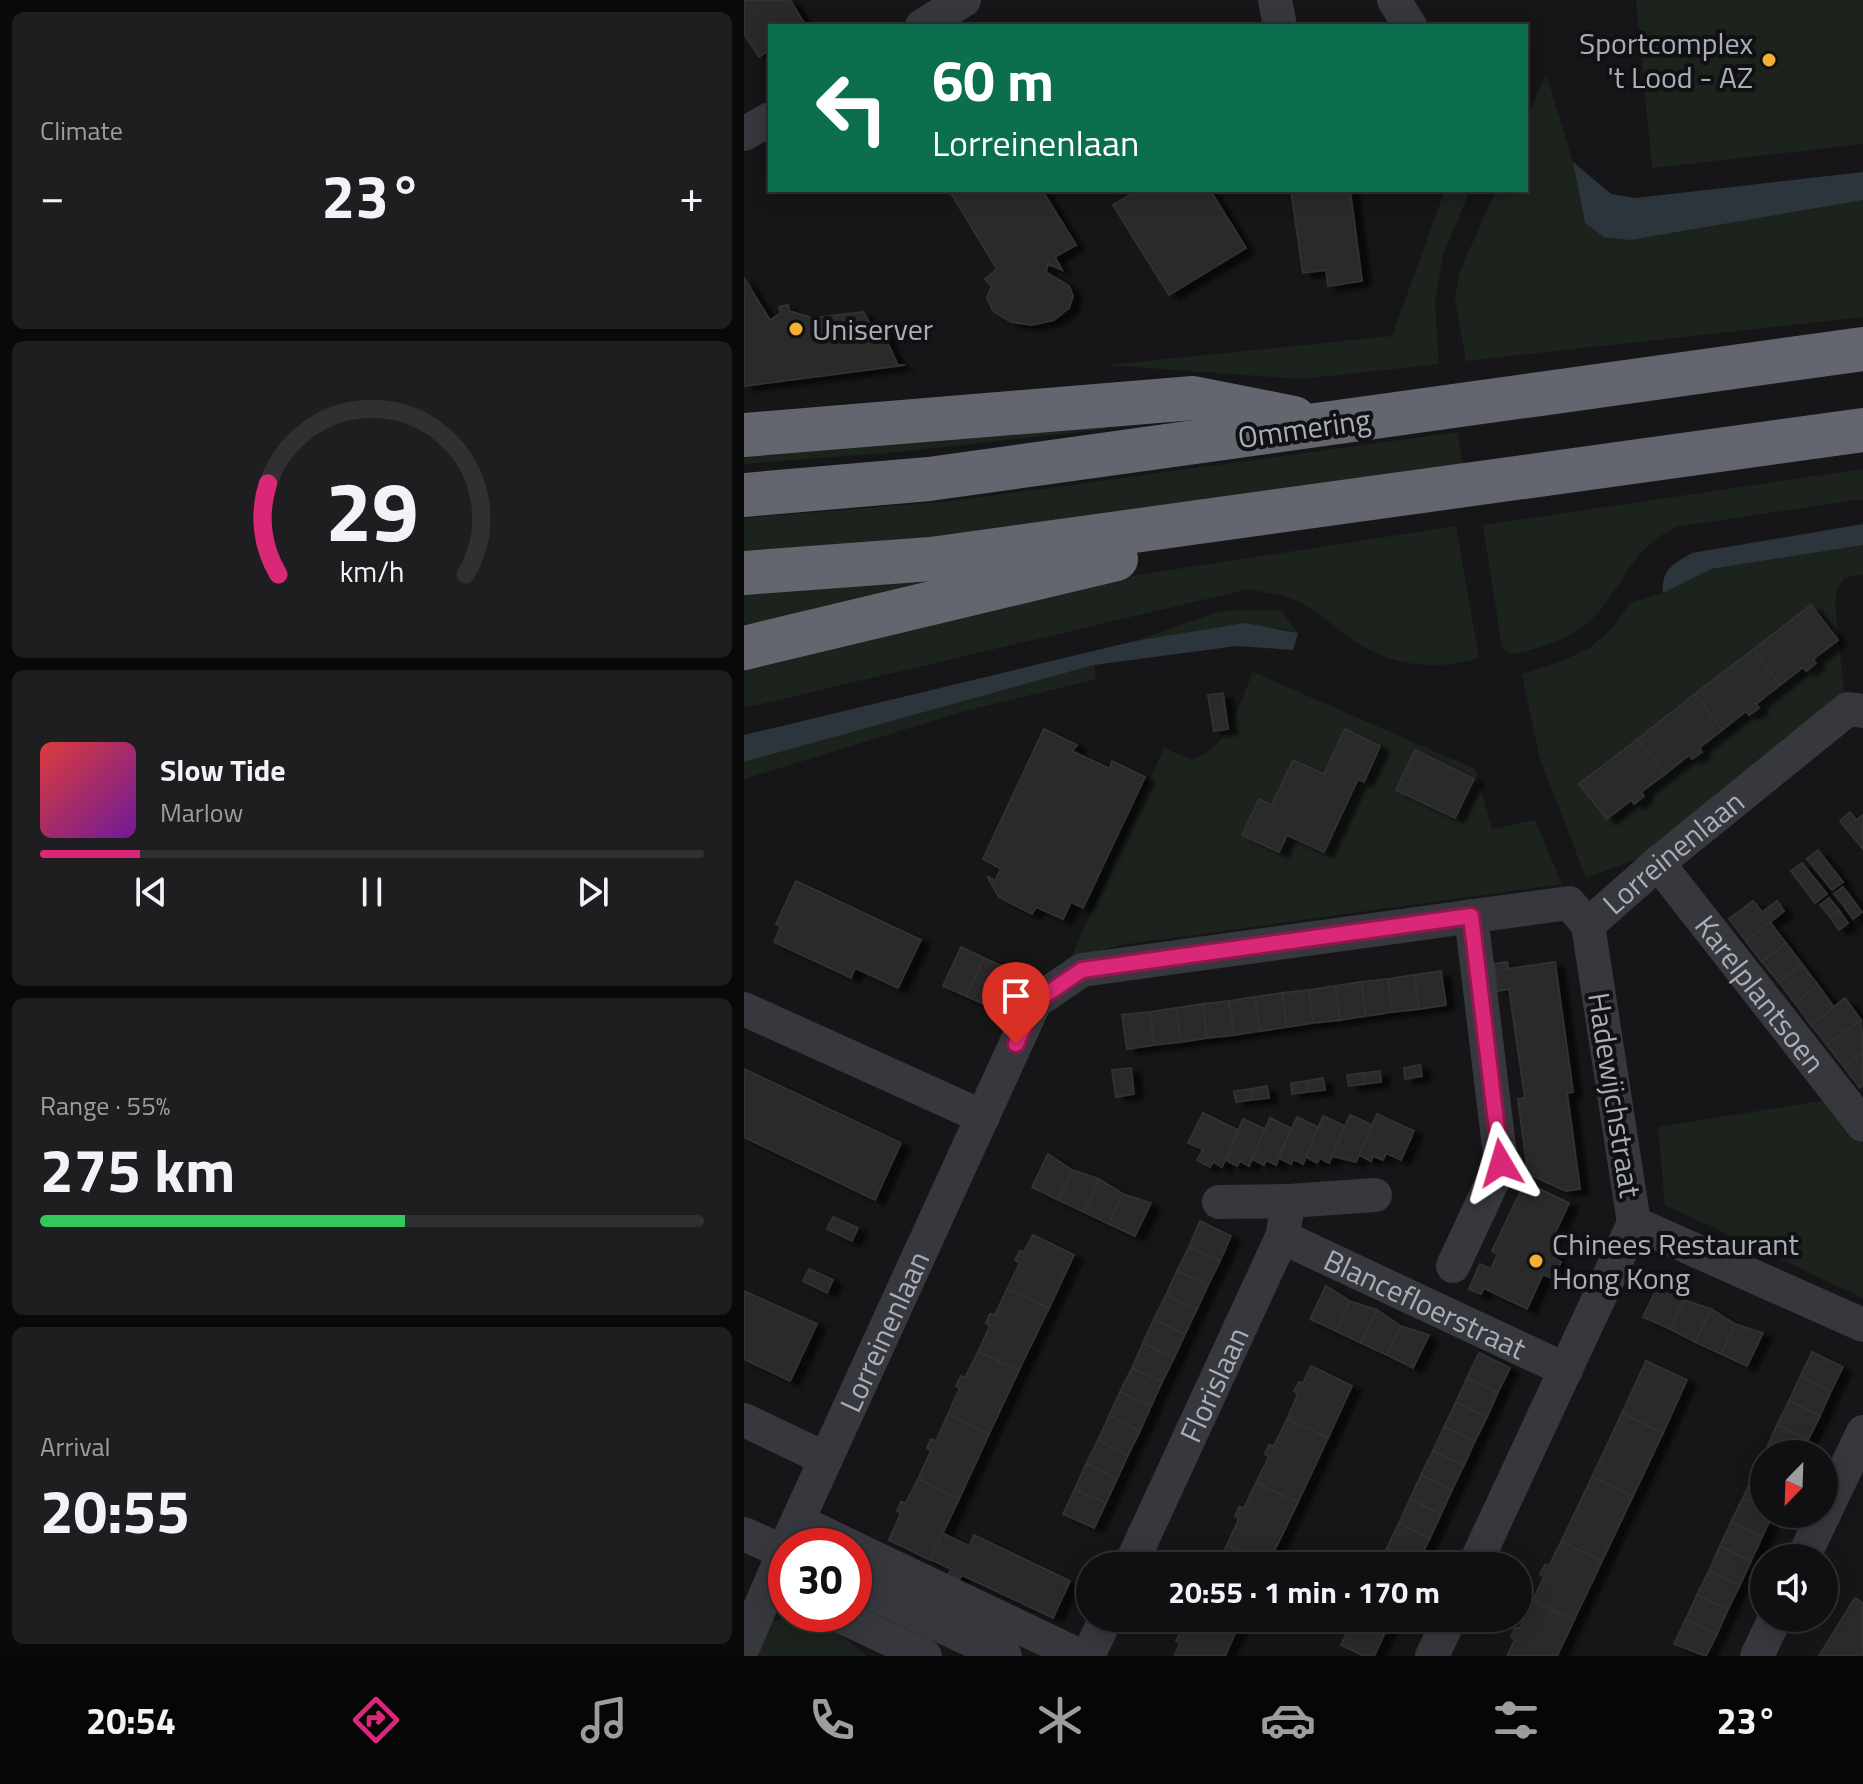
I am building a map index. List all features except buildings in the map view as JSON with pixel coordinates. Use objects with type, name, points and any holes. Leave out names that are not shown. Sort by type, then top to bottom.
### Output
[{"type":"highway","name":"Ommering","points":[[744,495],[929,479],[1863,349]]},
{"type":"highway","points":[[744,435],[1193,398],[1332,425]]},
{"type":"highway","points":[[744,573],[931,559],[1863,430]]},
{"type":"highway","points":[[744,648],[1364,500]]},
{"type":"street","points":[[925,24],[964,0]]},
{"type":"street","points":[[1275,0],[1280,24]]},
{"type":"street","points":[[1394,0],[1409,24]]},
{"type":"street","points":[[744,134],[768,120]]},
{"type":"street","name":"Lorreinenlaan","points":[[794,1528],[1035,1002],[1082,970],[1569,903],[1588,925],[1658,863],[1848,709],[1863,711]]},
{"type":"street","name":"Karelplantsoen","points":[[1658,863],[1863,1125]]},
{"type":"street","points":[[1453,1266],[1501,1163],[1471,916]]},
{"type":"street","name":"Hadewijchstraat","points":[[1481,1552],[1634,1223],[1588,925]]},
{"type":"street","points":[[744,1009],[983,1117]]},
{"type":"street","points":[[1219,1202],[1375,1195]]},
{"type":"street","name":"Florislaan","points":[[1136,1552],[1282,1237],[1289,1201]]},
{"type":"street","points":[[1634,1223],[1863,1325]]},
{"type":"street","name":"Blancefloerstraat","points":[[1282,1237],[1566,1370]]},
{"type":"street","points":[[744,1420],[826,1459]]},
{"type":"street","points":[[1838,1485],[1863,1432]]},
{"type":"street","points":[[744,1534],[768,1550]]},
{"type":"street","points":[[872,1557],[1080,1656]]},
{"type":"street","name":"Lorreinenlaan","points":[[744,1645],[768,1587]]},
{"type":"street","points":[[872,1593],[1005,1656]]},
{"type":"street","points":[[872,1631],[925,1656]]},
{"type":"street","points":[[1088,1656],[1099,1632]]},
{"type":"street","points":[[1432,1656],[1443,1632]]},
{"type":"street","points":[[1757,1656],[1768,1632]]},
{"type":"shaded area","name":"Sportcomplex 't Lood - AZ","points":[[1636,0],[1863,0],[1863,144],[1652,168]]},
{"type":"shaded area","points":[[1546,74],[1573,162],[1585,223],[1863,200],[1863,317],[1466,361],[1455,300],[1459,273],[1495,192],[1528,192],[1528,115]]},
{"type":"shaded area","points":[[1573,162],[1611,194],[1636,198],[1863,172],[1863,200],[1630,240],[1604,237],[1585,223]]},
{"type":"shaded area","points":[[1444,192],[1469,192],[1443,255],[1435,301],[1439,364],[1301,379],[1107,365],[1392,336]]},
{"type":"shaded area","points":[[1194,419],[900,452],[744,464],[744,444]]},
{"type":"shaded area","points":[[1458,432],[1463,470],[888,547],[744,557],[744,518],[953,501]]},
{"type":"shaded area","points":[[1863,469],[1863,499],[1675,527],[1650,544],[1602,608],[1583,627],[1535,649],[1509,654],[1502,648],[1483,525]]},
{"type":"shaded area","points":[[1863,524],[1863,545],[1711,569],[1663,593],[1666,573],[1692,553]]},
{"type":"shaded area","points":[[1456,526],[1479,658],[1465,662],[1435,665],[1391,659],[1356,642],[1297,601],[1249,589],[744,708],[744,662],[1008,595]]},
{"type":"shaded area","points":[[1863,545],[1863,575],[1845,577],[1838,587],[1835,603],[1845,701],[1637,859],[1586,878],[1539,756],[1522,674],[1590,648],[1613,627],[1630,603],[1663,593],[1711,569]]},
{"type":"shaded area","points":[[985,568],[744,639],[744,590]]},
{"type":"shaded area","points":[[1281,610],[1298,633],[1275,627],[1135,641],[1220,611]]},
{"type":"shaded area","points":[[1245,623],[1298,633],[1293,650],[1237,646],[1094,665],[744,762],[744,735],[1135,641]]},
{"type":"shaded area","points":[[1094,665],[1096,679],[965,711],[744,779],[744,762]]},
{"type":"shaded area","points":[[1253,672],[1475,769],[1492,829],[1535,820],[1562,884],[1122,945],[1094,952],[1068,964],[1164,748],[1192,760],[1205,754],[1231,724]]},
{"type":"shaded area","points":[[1827,1100],[1863,1144],[1863,1298],[1665,1205],[1658,1127]]},
{"type":"shaded area","points":[[768,1628],[768,1632],[836,1632],[868,1656],[755,1656]]},
{"type":"place","name":"Sportcomplex 't Lood - AZ","points":[[1769,60]]},
{"type":"place","name":"Uniserver","points":[[796,329]]},
{"type":"place","name":"Chinees Restaurant Hong Kong","points":[[1536,1261]]},
{"type":"route","points":[[1016,1044],[1035,1002],[1082,970],[1471,916],[1501,1163]]}]
